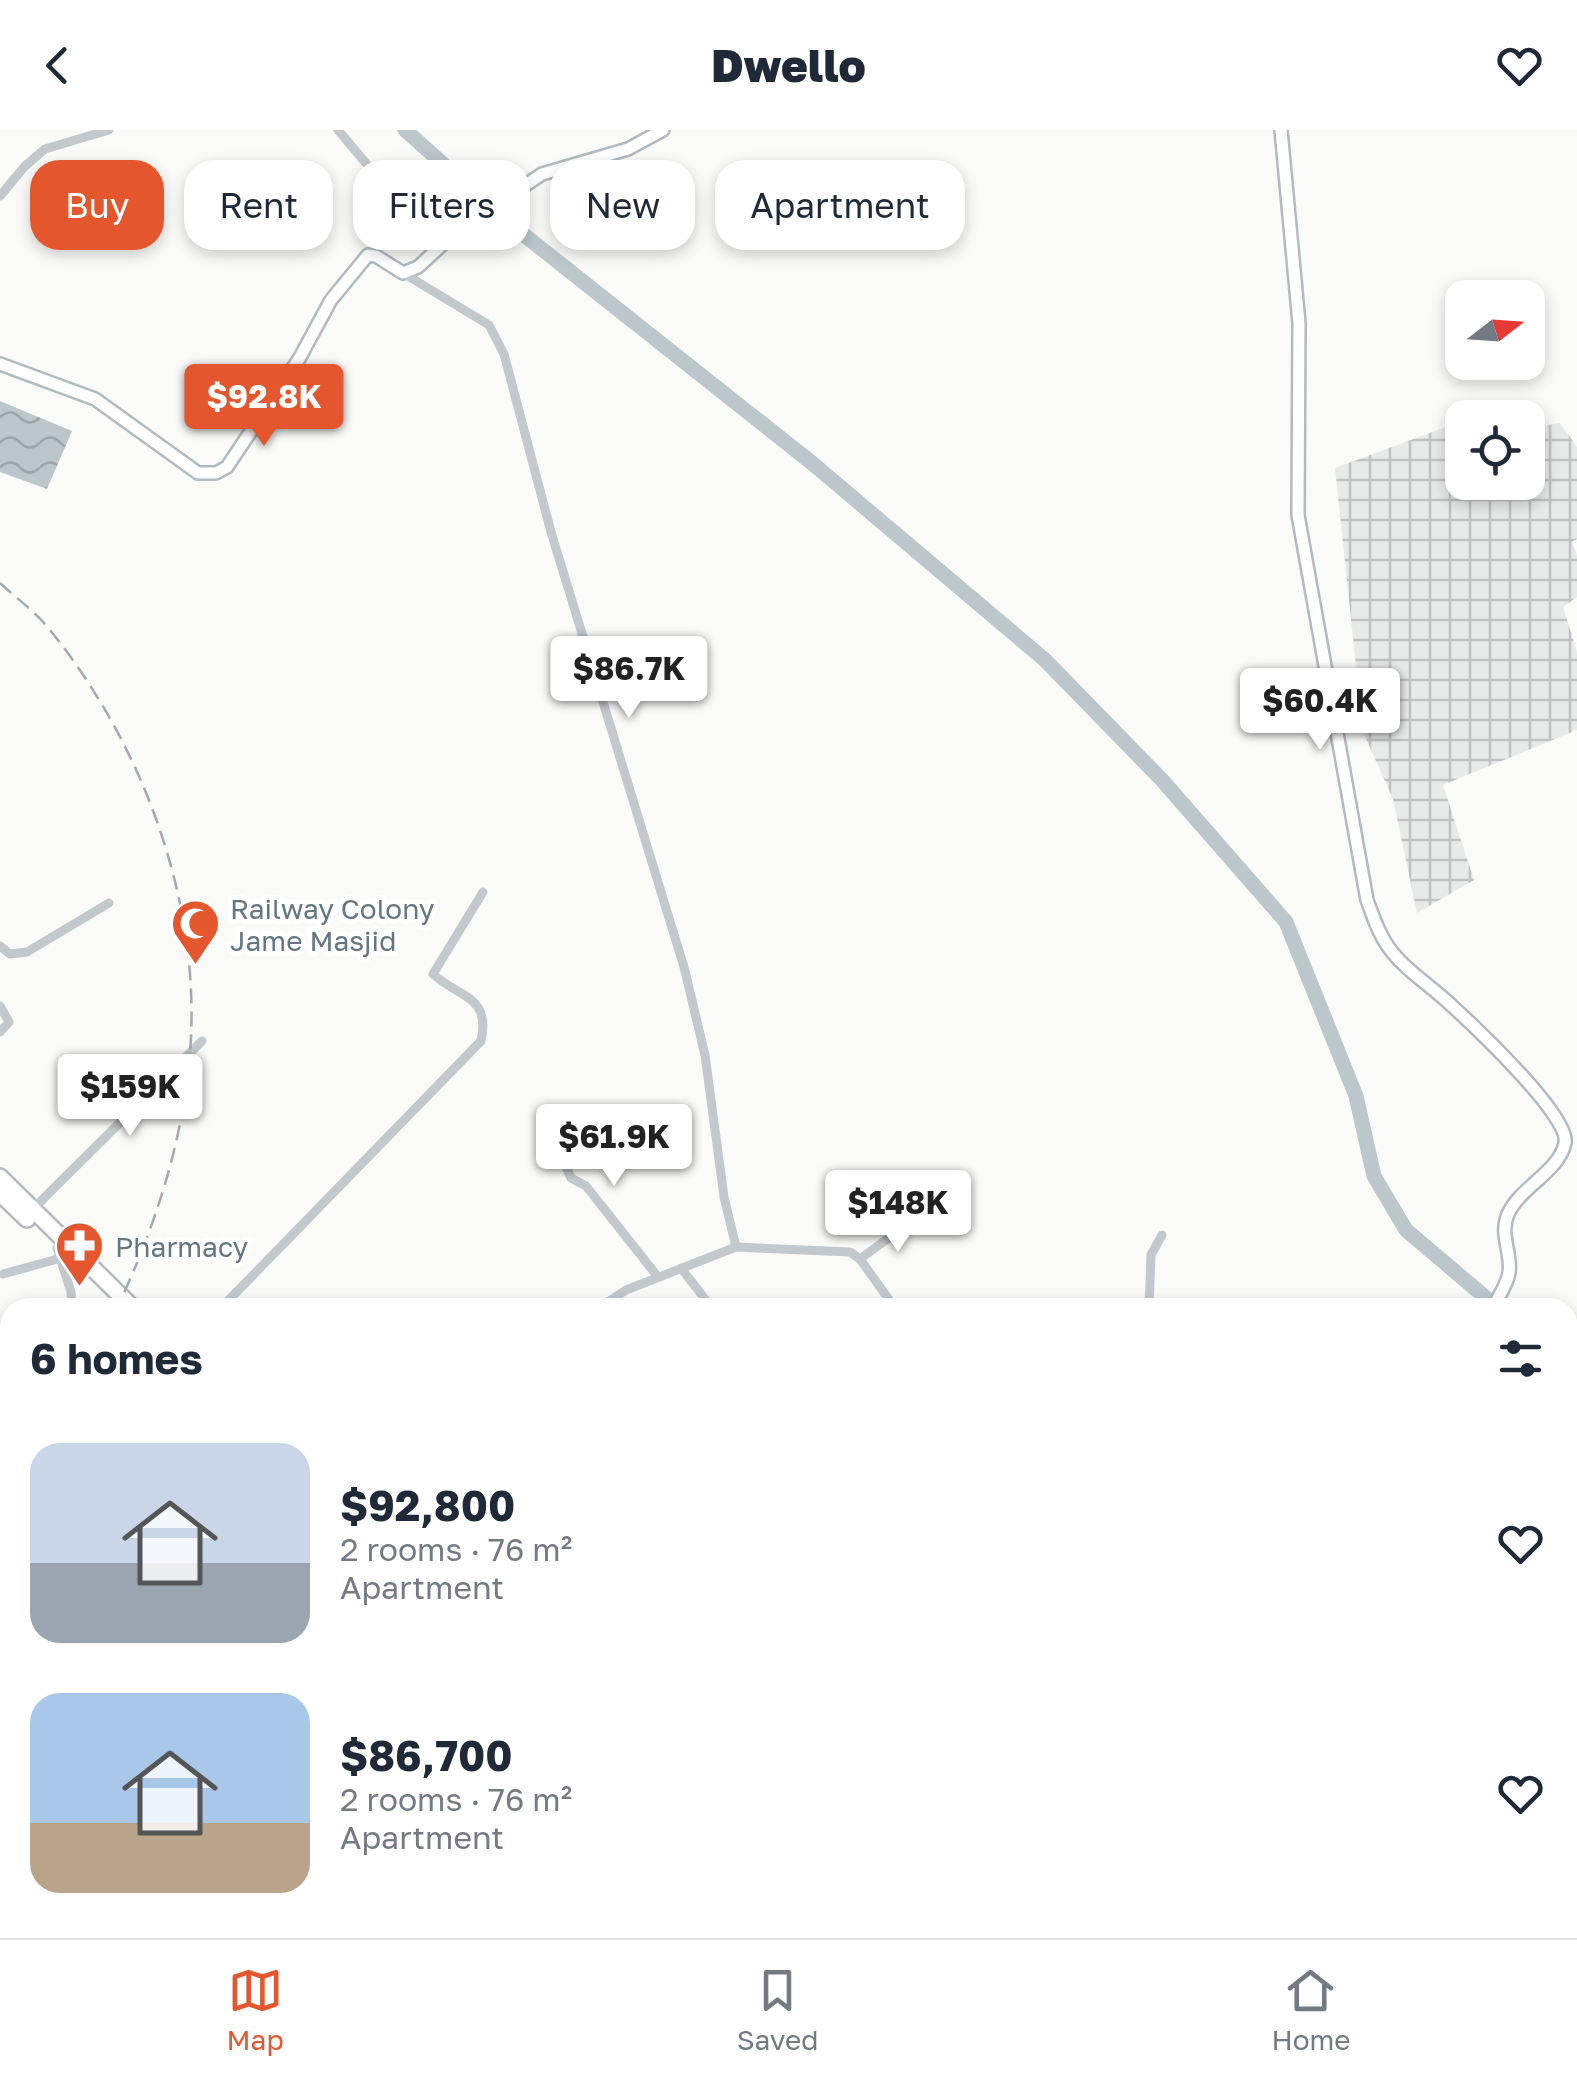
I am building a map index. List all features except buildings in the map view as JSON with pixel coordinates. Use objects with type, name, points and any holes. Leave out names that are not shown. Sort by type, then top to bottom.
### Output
[{"type":"highway","points":[[0,1177],[4,1195],[109,1298]]},
{"type":"highway","points":[[4,1195],[32,1210],[123,1298]]},
{"type":"street","points":[[0,196],[24,166],[45,149],[109,130]]},
{"type":"street","points":[[338,130],[363,160]]},
{"type":"street","points":[[530,182],[542,174],[628,149],[663,130]]},
{"type":"street","points":[[1281,130],[1299,322],[1298,515],[1367,900],[1378,931],[1391,951],[1518,1072],[1563,1125],[1567,1140],[1561,1156],[1510,1210],[1503,1229],[1509,1264],[1507,1282],[1498,1298]]},
{"type":"street","points":[[404,273],[418,268],[439,250]]},
{"type":"street","points":[[0,364],[95,399],[198,472],[216,474],[226,467],[299,358],[330,300],[368,255],[489,325],[504,354],[551,532],[684,967],[705,1055],[724,1197],[736,1247]]},
{"type":"street","points":[[231,1298],[481,1041],[485,1025],[476,1003],[432,974],[482,892]]},
{"type":"street","points":[[0,946],[10,954],[27,952],[109,903]]},
{"type":"street","points":[[0,1006],[10,1022],[0,1032]]},
{"type":"street","points":[[32,1210],[202,1041]]},
{"type":"street","points":[[543,1118],[571,1178],[586,1186],[658,1277]]},
{"type":"street","points":[[860,1259],[913,1220]]},
{"type":"street","points":[[1149,1298],[1151,1255],[1162,1235]]},
{"type":"street","points":[[614,1298],[736,1247],[850,1252],[860,1259],[888,1298]]},
{"type":"street","points":[[4,1274],[59,1253],[71,1298]]},
{"type":"street","points":[[681,1268],[704,1298]]},
{"type":"shaded area","points":[[1560,423],[1577,447],[1577,539],[1572,542],[1577,555],[1577,597],[1563,607],[1577,652],[1577,730],[1443,785],[1474,880],[1417,913],[1393,799],[1363,732],[1335,468],[1445,427],[1445,500],[1545,500],[1545,426]]},
{"type":"water","points":[[0,401],[72,431],[47,489],[0,472]]},
{"type":"waterway","points":[[405,130],[514,227],[812,463],[1045,660],[1162,780],[1286,922],[1356,1096],[1374,1176],[1406,1230],[1486,1298]]},
{"type":"railway","points":[[0,583],[50,630],[113,724],[159,828],[186,940],[191,996],[190,1053],[181,1119],[155,1215],[121,1298]]},
{"type":"place","name":"Railway Colony Jame Masjid","points":[[195,966]]},
{"type":"place","name":"Pharmacy","points":[[80,1288]]}]
